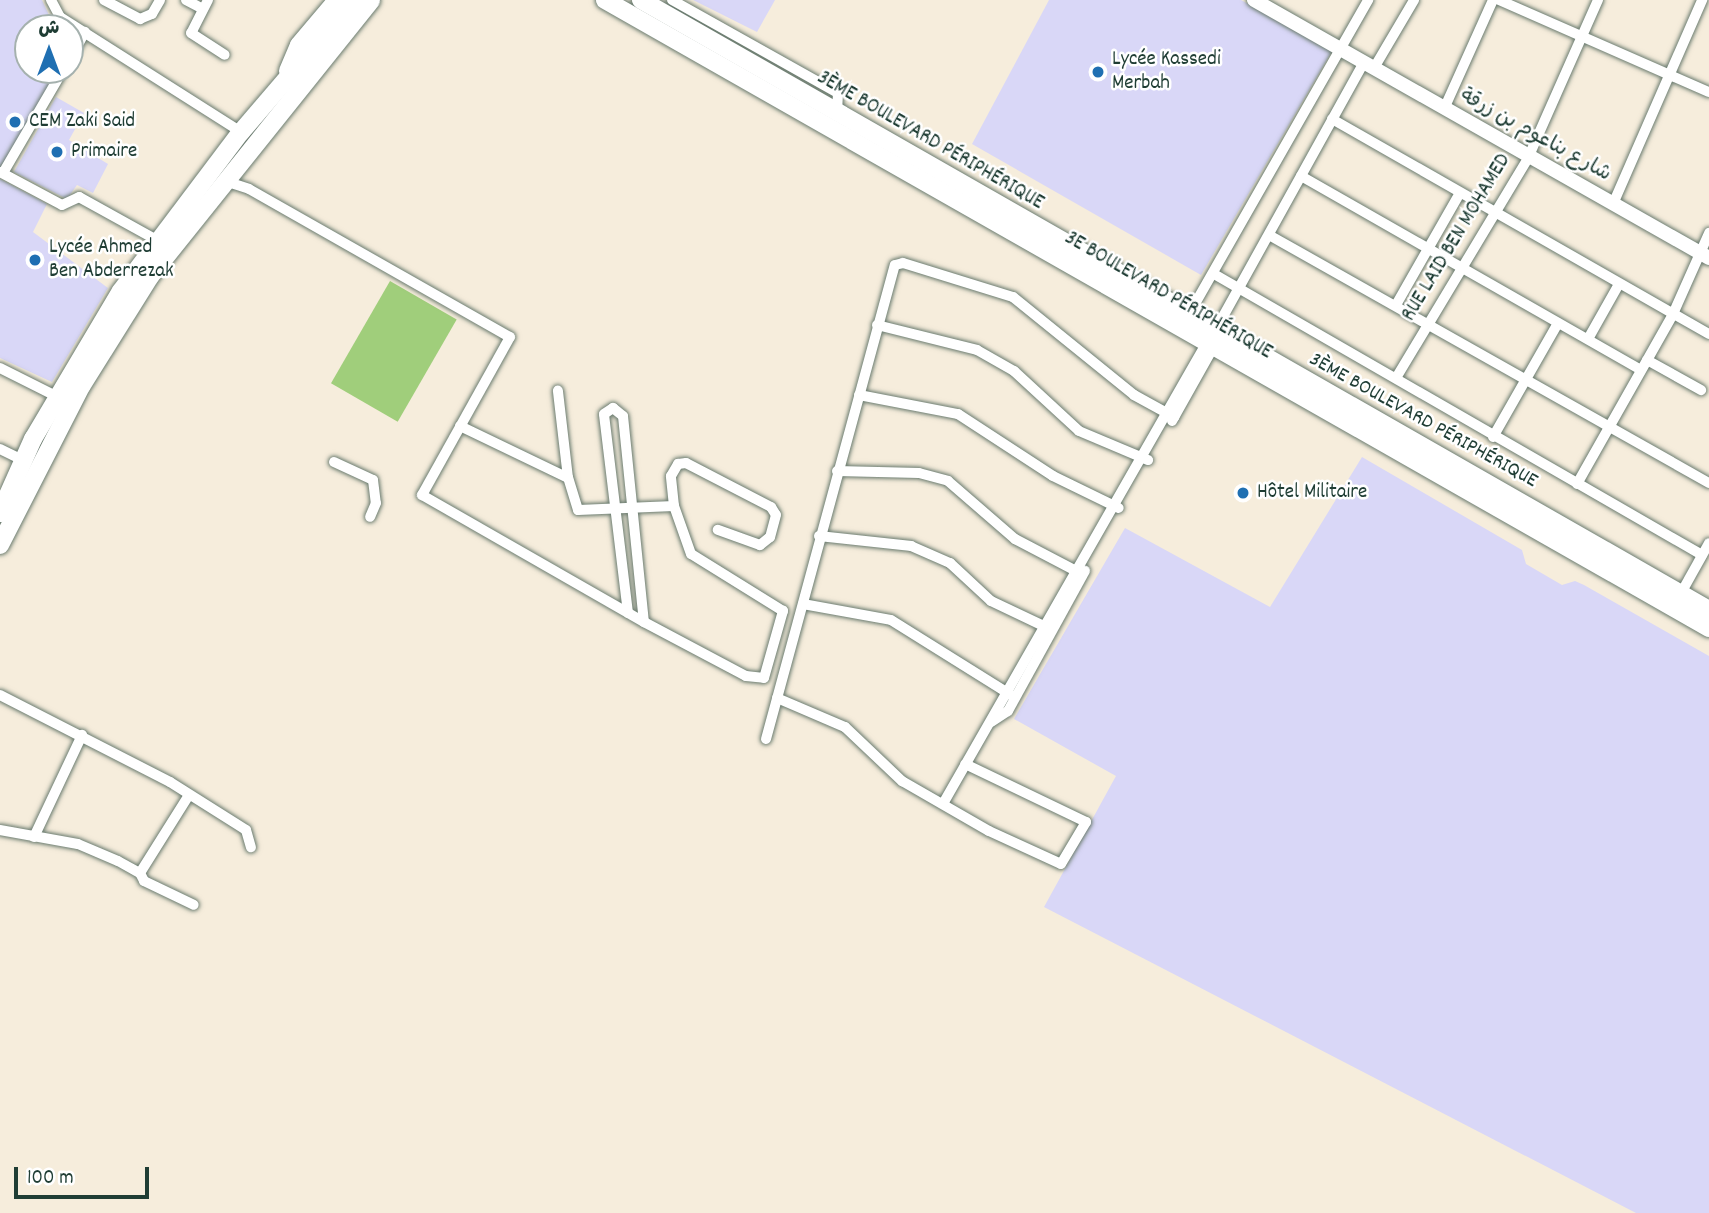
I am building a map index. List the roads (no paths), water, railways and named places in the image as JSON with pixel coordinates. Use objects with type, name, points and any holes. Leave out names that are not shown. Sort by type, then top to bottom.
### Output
[{"type":"highway","points":[[291,86],[292,55],[337,0]]},
{"type":"highway","points":[[0,559],[3,539],[82,385],[133,303],[225,181],[354,0]]},
{"type":"highway","points":[[0,513],[23,460],[56,396],[158,240],[240,132],[291,86],[371,0]]},
{"type":"highway","points":[[291,86],[316,79],[385,0]]},
{"type":"highway","name":"3E BOULEVARD PÉRIPHÉRIQUE","points":[[605,0],[1184,323]]},
{"type":"highway","name":"3ÈME BOULEVARD PÉRIPHÉRIQUE","points":[[641,0],[677,6],[837,114],[1184,323],[1210,342],[1284,379],[1652,587],[1709,610]]},
{"type":"highway","points":[[1652,587],[1685,586],[1709,597]]},
{"type":"highway","points":[[1652,587],[1709,628]]},
{"type":"highway","points":[[1652,587],[1667,619],[1709,642]]},
{"type":"street","points":[[51,0],[57,14],[240,132]]},
{"type":"street","points":[[104,0],[140,19],[152,14],[160,0]]},
{"type":"street","points":[[186,0],[206,4],[191,33],[225,55]]},
{"type":"street","name":"شارع بناعوم بن زرقة","points":[[1254,0],[1342,48],[1528,158],[1705,255]]},
{"type":"street","points":[[1184,323],[1368,0]]},
{"type":"street","points":[[944,803],[989,723],[1011,695],[1171,416],[1332,118],[1414,0]]},
{"type":"street","points":[[1444,109],[1493,0]]},
{"type":"street","points":[[1499,0],[1709,92]]},
{"type":"street","name":"RUE LAID BEN MOHAMED","points":[[1396,378],[1528,158],[1598,0]]},
{"type":"street","points":[[1613,204],[1702,0]]},
{"type":"street","points":[[54,84],[1,172],[62,205],[79,197],[158,240]]},
{"type":"street","points":[[1332,118],[1709,334]]},
{"type":"street","points":[[1301,176],[1641,370]]},
{"type":"street","points":[[225,181],[249,189],[510,337],[422,495],[644,622],[746,676],[768,674],[783,611],[691,554],[674,506],[671,476],[678,464],[686,463],[771,507],[776,515],[770,537],[760,545],[718,530]]},
{"type":"street","points":[[1396,305],[1460,193]]},
{"type":"street","points":[[1577,484],[1705,255],[1709,233]]},
{"type":"street","points":[[1269,235],[1709,483]]},
{"type":"street","points":[[766,739],[895,265],[903,263],[991,288],[1032,309],[1111,378],[1171,416]]},
{"type":"street","points":[[1214,274],[1702,555]]},
{"type":"street","points":[[1588,339],[1619,284]]},
{"type":"street","points":[[1493,437],[1558,323]]},
{"type":"street","points":[[877,325],[977,350],[1014,371],[1079,431],[1146,459]]},
{"type":"street","points":[[1647,359],[1701,390]]},
{"type":"street","points":[[0,368],[56,396]]},
{"type":"street","points":[[558,391],[568,478],[578,510],[674,506]]},
{"type":"street","points":[[859,395],[958,414],[1053,476],[1118,508]]},
{"type":"street","points":[[628,613],[604,414],[613,408],[623,416],[644,622]]},
{"type":"street","points":[[460,426],[568,478]]},
{"type":"street","points":[[0,449],[23,460]]},
{"type":"street","points":[[334,462],[373,480],[376,503],[370,517]]},
{"type":"street","points":[[837,471],[919,472],[948,481],[1015,539],[1080,573]]},
{"type":"street","points":[[820,536],[911,546],[950,563],[991,601],[1048,628]]},
{"type":"street","points":[[1685,586],[1709,543]]},
{"type":"street","points":[[803,604],[891,620],[1011,695]]},
{"type":"street","points":[[0,695],[82,735],[189,795],[246,830],[251,847]]},
{"type":"street","points":[[777,698],[845,727],[902,781],[989,831],[1061,864],[1086,822],[965,764]]},
{"type":"street","points":[[34,837],[82,735]]},
{"type":"street","points":[[140,873],[189,795]]},
{"type":"street","points":[[0,830],[78,844],[140,873],[144,881],[194,905]]},
{"type":"place","name":"Lycée Kassedi Merbah","points":[[1098,72]]},
{"type":"place","name":"CEM Zaki Said","points":[[15,122]]},
{"type":"place","name":"Primaire","points":[[57,152]]},
{"type":"place","name":"Lycée Ahmed Ben Abderrezak","points":[[35,260]]},
{"type":"place","name":"Hôtel Militaire","points":[[1243,493]]}]
